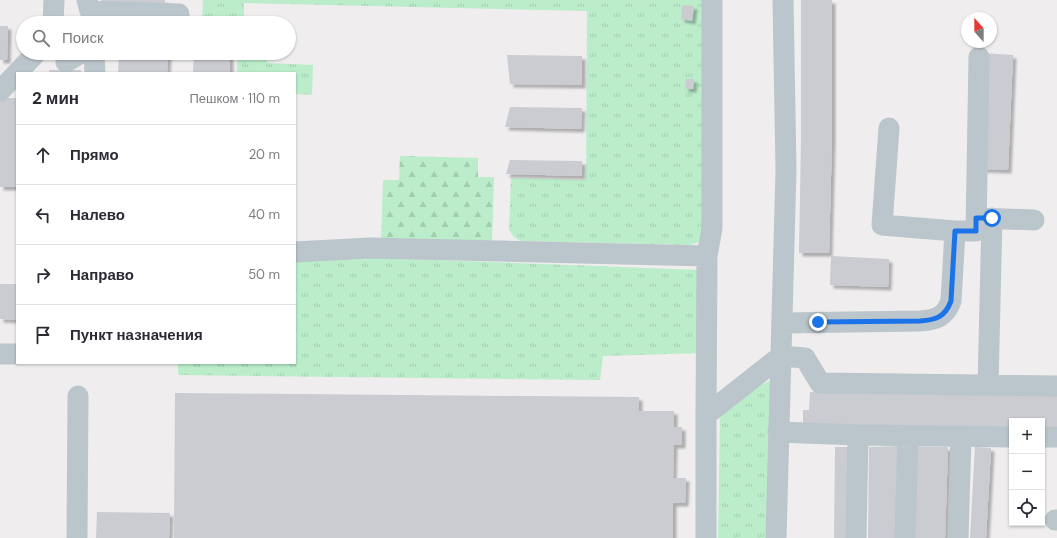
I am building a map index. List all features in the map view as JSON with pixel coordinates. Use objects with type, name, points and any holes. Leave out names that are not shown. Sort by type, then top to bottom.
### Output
[{"type":"street","points":[[53,16],[54,0]]},
{"type":"street","points":[[706,538],[708,256],[712,228],[712,0]]},
{"type":"street","points":[[776,538],[786,170],[783,0]]},
{"type":"street","points":[[90,12],[179,14],[179,16]]},
{"type":"street","points":[[978,57],[988,385]]},
{"type":"street","points":[[18,72],[29,60]]},
{"type":"street","points":[[94,60],[95,72]]},
{"type":"street","points":[[0,91],[16,74]]},
{"type":"street","points":[[888,128],[882,225],[955,231],[976,231],[984,218]]},
{"type":"street","points":[[984,218],[1034,220]]},
{"type":"street","points":[[782,323],[920,321],[940,316],[945,313],[951,301],[955,231]]},
{"type":"street","points":[[296,252],[370,248],[708,256]]},
{"type":"street","points":[[0,354],[16,354]]},
{"type":"street","points":[[706,415],[781,356],[806,358],[820,383],[1057,386]]},
{"type":"street","points":[[78,396],[78,538]]},
{"type":"street","points":[[778,432],[858,435],[1009,437]]},
{"type":"street","points":[[856,538],[858,435]]},
{"type":"street","points":[[905,538],[908,436]]},
{"type":"street","points":[[958,538],[961,436]]},
{"type":"street","points":[[1045,437],[1057,437]]},
{"type":"green space","points":[[203,0],[704,0],[706,229],[699,242],[690,245],[520,241],[513,236],[509,230],[511,178],[586,180],[587,11],[244,3],[244,16],[202,16]]},
{"type":"green space","points":[[237,60],[267,60],[267,63],[313,65],[312,95],[296,94],[296,72],[237,72]]},
{"type":"green space","points":[[400,156],[478,158],[478,177],[494,177],[492,241],[381,240],[383,180],[399,180]]},
{"type":"green space","points":[[299,255],[701,270],[703,353],[603,356],[600,380],[178,375],[178,364],[296,364],[296,256]]},
{"type":"green space","points":[[769,381],[769,538],[718,538],[720,416],[756,387]]},
{"type":"building","points":[[101,0],[165,0],[165,5],[101,3]]},
{"type":"building","points":[[801,0],[832,0],[832,138],[829,253],[799,253]]},
{"type":"building","points":[[682,5],[694,6],[692,21],[681,19]]},
{"type":"building","points":[[0,26],[8,26],[7,60],[0,60]]},
{"type":"building","points":[[982,53],[1013,55],[1008,170],[981,169]]},
{"type":"building","points":[[507,55],[582,56],[582,85],[510,84]]},
{"type":"building","points":[[119,60],[168,60],[167,72],[118,72]]},
{"type":"building","points":[[194,60],[230,60],[230,72],[193,72]]},
{"type":"building","points":[[49,70],[81,70],[81,72],[49,72]]},
{"type":"building","points":[[686,79],[694,79],[693,89],[685,89]]},
{"type":"building","points":[[0,98],[16,98],[16,187],[0,187]]},
{"type":"building","points":[[510,107],[582,108],[581,129],[505,127]]},
{"type":"building","points":[[510,160],[582,161],[582,176],[506,174]]},
{"type":"building","points":[[831,256],[889,259],[888,287],[830,285]]},
{"type":"building","points":[[0,284],[16,284],[16,320],[0,319]]},
{"type":"building","points":[[810,392],[1057,396],[1057,428],[1045,428],[1045,418],[1009,418],[1009,427],[803,424],[803,410],[809,410]]},
{"type":"building","points":[[175,393],[639,397],[639,411],[674,411],[674,427],[682,427],[682,445],[674,445],[673,478],[686,478],[685,503],[673,503],[673,538],[174,538]]},
{"type":"building","points":[[901,446],[901,538],[868,538],[869,447]]},
{"type":"building","points":[[835,447],[851,447],[850,538],[834,538]]},
{"type":"building","points":[[915,447],[948,447],[945,538],[912,538]]},
{"type":"building","points":[[975,447],[991,448],[986,538],[970,538]]},
{"type":"building","points":[[97,512],[170,513],[169,538],[96,538]]},
{"type":"route","points":[[818,322],[920,321],[935,319],[945,313],[951,301],[955,231],[976,231],[976,218],[992,218]]}]
